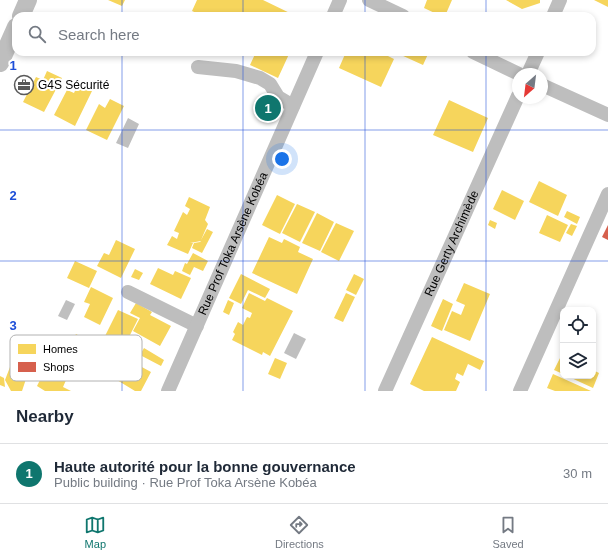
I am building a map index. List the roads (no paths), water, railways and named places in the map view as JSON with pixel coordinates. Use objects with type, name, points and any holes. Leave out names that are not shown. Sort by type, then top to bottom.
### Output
[{"type":"main road","points":[[23,12],[28,0]]},
{"type":"main road","points":[[0,63],[12,36]]},
{"type":"street","points":[[334,12],[340,0]]},
{"type":"street","points":[[369,0],[394,12]]},
{"type":"street","points":[[556,12],[560,0]]},
{"type":"street","name":"Rue Prof Toka Arsène Kobéa","points":[[168,391],[315,56]]},
{"type":"street","points":[[481,56],[512,71]]},
{"type":"street","points":[[531,68],[536,56]]},
{"type":"street","points":[[198,67],[236,72],[260,78],[270,84],[278,98],[293,106]]},
{"type":"street","points":[[548,88],[608,115]]},
{"type":"street","name":"Rue Gerty Archimède","points":[[385,391],[514,104]]},
{"type":"street","points":[[520,391],[608,194]]},
{"type":"street","points":[[128,292],[197,326]]},
{"type":"place","name":"G4S Sécurité","points":[[24,85]]},
{"type":"place","name":"Haute autorité pour la bonne gouvernance","points":[[268,108]]}]
